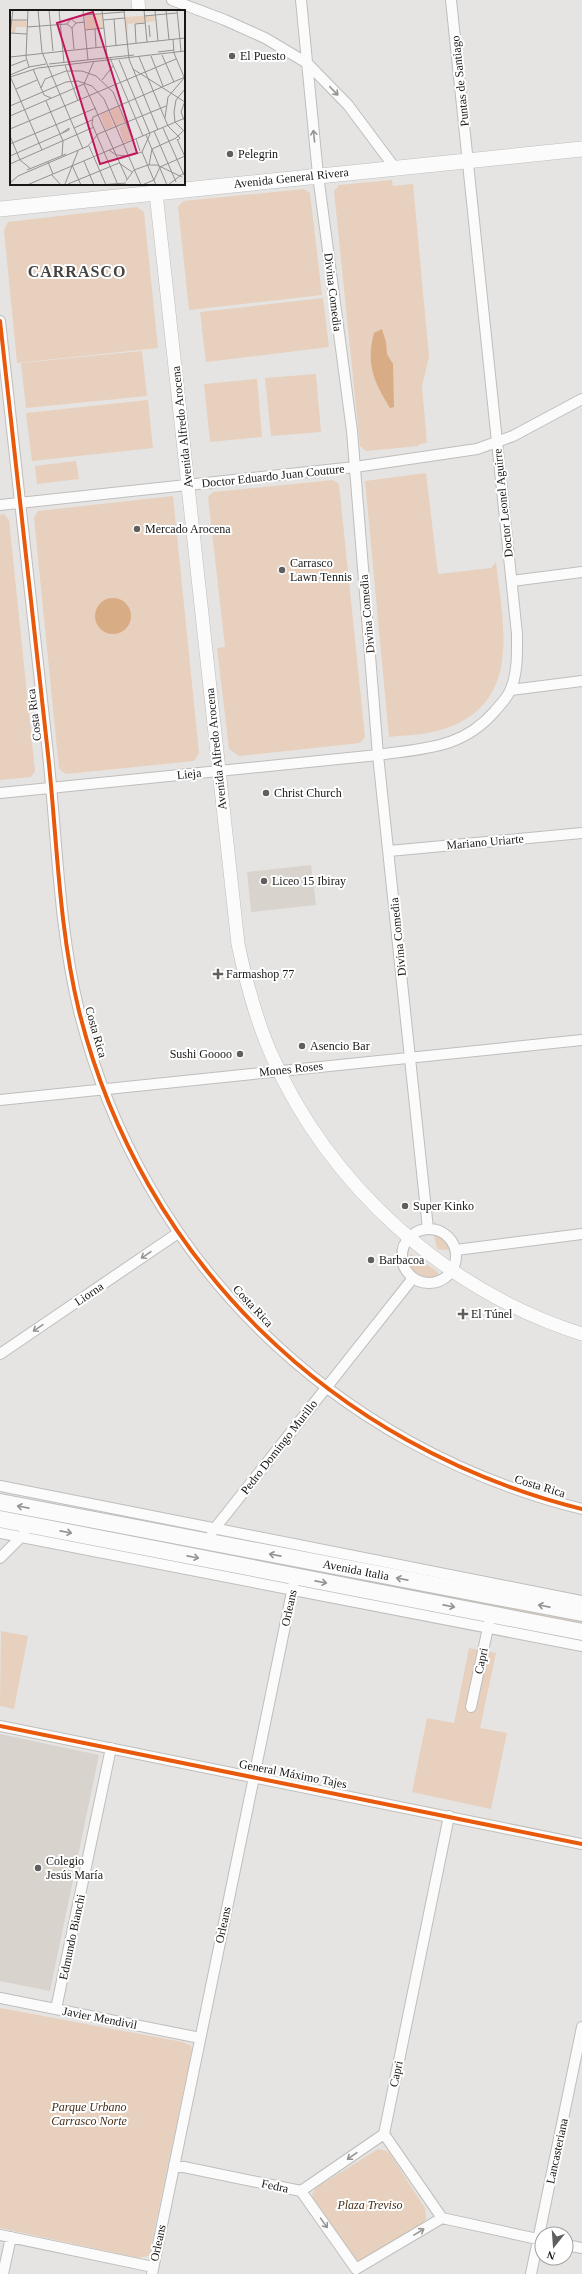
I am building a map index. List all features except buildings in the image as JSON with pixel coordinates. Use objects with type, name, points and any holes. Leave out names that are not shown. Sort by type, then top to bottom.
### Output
[{"type":"main road","name":"Avenida General Rivera","points":[[0,209],[155,188],[395,168],[582,148]]},
{"type":"main road","name":"Avenida Italia","points":[[0,1502],[131,1520],[205,1542],[582,1613]]},
{"type":"main road","name":"Avenida Italia","points":[[0,1519],[38,1527],[115,1548],[533,1630],[582,1632]]},
{"type":"street","points":[[138,0],[139,10]]},
{"type":"street","points":[[172,0],[225,20],[265,38],[307,63],[348,105],[395,168]]},
{"type":"street","name":"Divina Comedia","points":[[301,0],[318,175],[355,467],[378,755],[428,1229]]},
{"type":"street","name":"Puntas de Santiago","points":[[451,0],[468,161]]},
{"type":"street","name":"Doctor Leonel Aguirre","points":[[378,755],[439,745],[473,732],[492,714],[511,690],[517,656],[518,634],[468,161]]},
{"type":"street","name":"Avenida Alfredo Arocena","points":[[155,188],[218,771],[243,964],[260,1026],[279,1070],[304,1116],[340,1168],[409,1238],[453,1271],[495,1297],[533,1317],[582,1334]]},
{"type":"street","name":"Costa Rica","points":[[0,321],[19,503],[52,787],[65,928],[78,1007],[91,1056],[137,1163],[178,1233],[250,1320],[325,1388],[390,1431],[442,1460],[517,1490],[582,1509]]},
{"type":"street","name":"Doctor Eduardo Juan Couture","points":[[0,505],[355,467],[478,449],[497,443],[582,399]]},
{"type":"street","points":[[512,581],[582,572]]},
{"type":"street","points":[[511,690],[582,681]]},
{"type":"street","name":"Lieja","points":[[0,793],[378,755]]},
{"type":"street","name":"Mariano Uriarte","points":[[389,851],[582,833]]},
{"type":"street","name":"Mones Roses","points":[[0,1100],[104,1088],[582,1040]]},
{"type":"street","points":[[428,1229],[445,1234],[454,1244],[456,1250],[457,1261],[453,1271],[448,1277],[434,1284],[420,1282],[413,1278],[405,1268],[402,1256],[403,1249],[409,1238],[417,1232],[428,1229]]},
{"type":"street","name":"Liorna","points":[[0,1354],[178,1233]]},
{"type":"street","points":[[456,1250],[582,1234]]},
{"type":"street","name":"Pedro Domingo Murillo","points":[[205,1542],[413,1278]]},
{"type":"street","name":"Avenida Italia","points":[[0,1486],[131,1520],[215,1528],[582,1601]]},
{"type":"street","points":[[0,1558],[20,1536],[38,1527]]},
{"type":"street","name":"Avenida Italia","points":[[0,1533],[115,1548]]},
{"type":"street","name":"Orleans","points":[[152,2271],[294,1583]]},
{"type":"street","name":"Capri","points":[[471,1707],[489,1621]]},
{"type":"street","name":"Avenida Italia","points":[[533,1630],[582,1646]]},
{"type":"street","name":"General Máximo Tajes","points":[[0,1726],[253,1776],[582,1844]]},
{"type":"street","name":"Edmundo Bianchi","points":[[56,2009],[112,1748]]},
{"type":"street","name":"Capri","points":[[384,2134],[449,1816]]},
{"type":"street","name":"Javier Mendivil","points":[[0,1998],[200,2038]]},
{"type":"street","name":"Lancasteriana","points":[[543,2226],[582,2027]]},
{"type":"street","points":[[384,2134],[442,2218],[534,2239]]},
{"type":"street","name":"Fedra","points":[[174,2165],[301,2192],[384,2134]]},
{"type":"street","points":[[301,2192],[356,2272],[442,2218]]},
{"type":"street","points":[[0,2235],[152,2271]]},
{"type":"street","points":[[3,2274],[11,2237]]},
{"type":"street","name":"Lancasteriana","points":[[531,2274],[534,2263]]},
{"type":"shaded area","points":[[382,329],[386,342],[387,354],[393,364],[394,407],[390,408],[375,380],[371,363],[374,333]]},
{"type":"shaded area","points":[[116,598],[126,603],[130,609],[130,623],[126,629],[120,633],[110,634],[100,629],[96,623],[95,613],[100,603],[106,599]]},
{"type":"shaded area","points":[[311,865],[316,905],[251,912],[247,872]]},
{"type":"shaded area","name":"Colegio Jesús María","points":[[0,1734],[99,1755],[50,1991],[0,1981]]},
{"type":"green space","points":[[392,180],[393,186],[413,184],[429,357],[422,386],[427,443],[419,444],[419,446],[366,451],[360,446],[334,191],[339,185]]},
{"type":"green space","points":[[304,189],[310,193],[322,295],[189,310],[178,207],[183,201]]},
{"type":"green space","points":[[137,207],[144,212],[158,348],[17,363],[4,230],[8,222]]},
{"type":"green space","points":[[323,298],[329,347],[206,362],[200,312]]},
{"type":"green space","points":[[142,351],[147,396],[26,408],[21,363]]},
{"type":"green space","points":[[316,374],[321,432],[271,436],[265,378]]},
{"type":"green space","points":[[257,379],[262,437],[210,442],[204,384]]},
{"type":"green space","points":[[148,400],[153,448],[32,461],[26,413]]},
{"type":"green space","points":[[76,461],[79,479],[37,484],[35,466]]},
{"type":"green space","points":[[426,473],[438,574],[491,568],[496,562],[502,611],[502,659],[497,681],[486,701],[469,717],[437,731],[423,734],[389,737],[365,481]]},
{"type":"green space","name":"Carrasco Lawn Tennis","points":[[333,480],[339,484],[365,737],[360,743],[239,756],[229,749],[217,648],[225,647],[208,497],[213,492]]},
{"type":"green space","points":[[173,496],[199,753],[194,761],[66,774],[59,769],[34,518],[38,511]]},
{"type":"green space","points":[[4,514],[9,520],[35,771],[31,777],[0,780],[0,515]]},
{"type":"green space","points":[[438,1234],[450,1243],[450,1250],[437,1249],[434,1235]]},
{"type":"green space","points":[[411,1254],[438,1272],[437,1277],[426,1277],[415,1272],[408,1264],[408,1259]]},
{"type":"green space","points":[[0,1508],[582,1618],[582,1627],[0,1516]]},
{"type":"green space","points":[[1,1631],[28,1636],[14,1709],[0,1706]]},
{"type":"green space","points":[[469,1648],[496,1653],[480,1728],[507,1733],[491,1809],[412,1792],[427,1718],[454,1723]]},
{"type":"green space","name":"Parque Urbano Carrasco Norte","points":[[0,2008],[183,2042],[191,2046],[192,2050],[149,2256],[138,2258],[0,2228]]},
{"type":"green space","name":"Plaza Treviso","points":[[378,2149],[387,2151],[390,2154],[425,2208],[426,2219],[414,2230],[381,2251],[362,2260],[356,2260],[314,2203],[312,2194],[316,2188]]},
{"type":"cycle path","points":[[0,321],[47,745],[62,912],[72,978],[79,1011],[108,1101],[149,1185],[200,1262],[260,1330],[330,1390],[407,1440],[491,1480],[582,1509]]},
{"type":"cycle path","points":[[0,1726],[582,1844]]},
{"type":"place","name":"El Puesto","points":[[232,56]]},
{"type":"place","name":"Pelegrin","points":[[230,154]]},
{"type":"place","name":"Mercado Arocena","points":[[137,529]]},
{"type":"place","name":"Carrasco Lawn Tennis","points":[[282,570]]},
{"type":"place","name":"Christ Church","points":[[266,793]]},
{"type":"place","name":"Liceo 15 Ibiray","points":[[264,881]]},
{"type":"place","name":"Farmashop 77","points":[[218,974]]},
{"type":"place","name":"Asencio Bar","points":[[302,1046]]},
{"type":"place","name":"Sushi Goooo","points":[[240,1054]]},
{"type":"place","name":"Super Kinko","points":[[405,1206]]},
{"type":"place","name":"Barbacoa","points":[[371,1260]]},
{"type":"place","name":"El Túnel","points":[[463,1314]]},
{"type":"place","name":"Colegio Jesús María","points":[[38,1868]]},
{"type":"district","name":"CARRASCO","points":[[77,271]]}]
